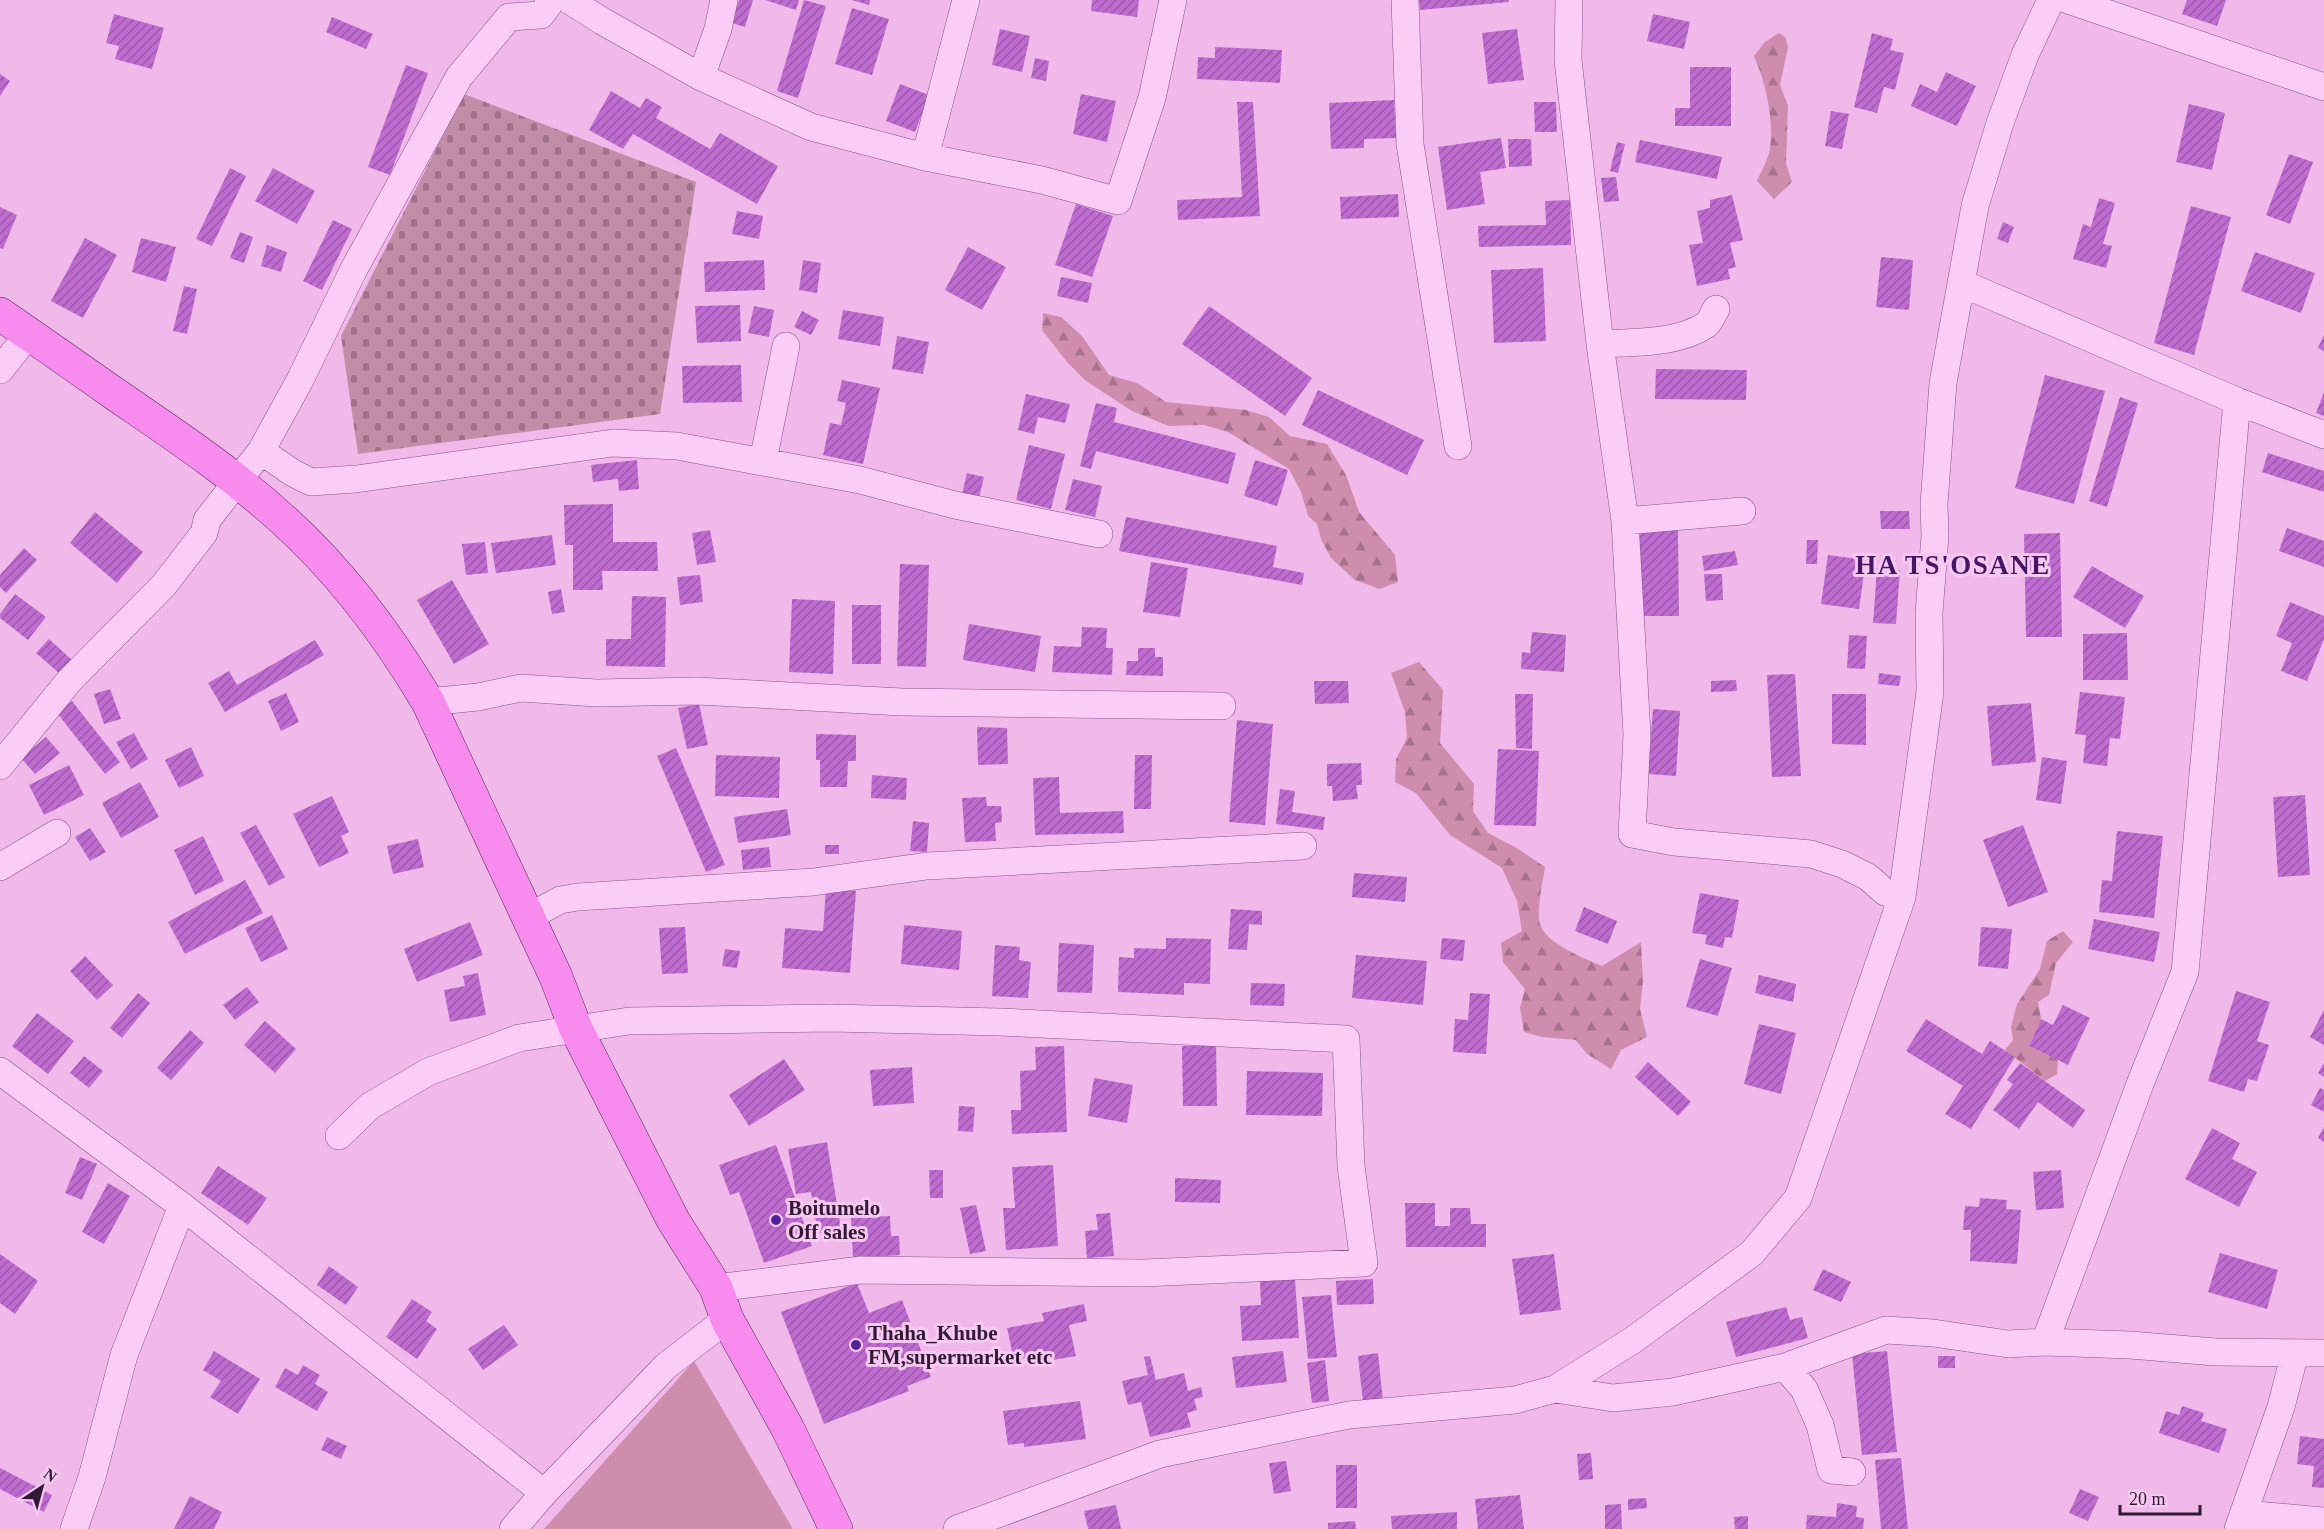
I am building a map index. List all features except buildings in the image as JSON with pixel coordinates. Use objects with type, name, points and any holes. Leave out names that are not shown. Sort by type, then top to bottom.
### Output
[{"type":"main road","points":[[0,314],[168,429],[237,480],[282,518],[334,572],[405,663],[428,702],[556,977],[576,1029],[673,1221],[716,1288],[727,1319],[788,1429],[836,1529]]},
{"type":"street","points":[[0,766],[69,681],[164,585],[204,533],[207,520],[261,451],[300,380],[354,269],[459,77],[509,17],[541,15],[552,0]]},
{"type":"street","points":[[569,0],[700,77],[811,127],[925,157],[1042,180],[1119,201],[1152,98],[1173,0]]},
{"type":"street","points":[[700,77],[718,29],[724,0]]},
{"type":"street","points":[[925,157],[966,0]]},
{"type":"street","points":[[1405,0],[1410,144],[1458,446]]},
{"type":"street","points":[[1569,0],[1568,60],[1600,344],[1624,521],[1637,735],[1632,834],[1674,842],[1811,854],[1842,864],[1868,877],[1885,892],[1902,897]]},
{"type":"street","points":[[957,1529],[1160,1454],[1348,1415],[1515,1400],[1555,1389],[1633,1340],[1752,1253],[1798,1198],[1902,897],[1930,692],[1929,613],[1943,383],[1975,206],[2000,123],[2025,55],[2050,0]]},
{"type":"street","points":[[2068,0],[2324,87]]},
{"type":"street","points":[[1961,283],[2237,401],[2324,435]]},
{"type":"street","points":[[1600,344],[1648,341],[1686,334],[1708,323],[1716,309]]},
{"type":"street","points":[[0,370],[29,334]]},
{"type":"street","points":[[763,461],[786,346]]},
{"type":"street","points":[[2045,1342],[2140,1084],[2185,972],[2237,401]]},
{"type":"street","points":[[261,451],[292,473],[312,482],[356,479],[613,443],[676,446],[860,480],[955,505],[1099,534]]},
{"type":"street","points":[[1624,521],[1742,511]]},
{"type":"street","points":[[428,702],[478,697],[521,688],[596,693],[697,691],[902,702],[1222,706]]},
{"type":"street","points":[[0,867],[57,833]]},
{"type":"street","points":[[527,918],[560,900],[578,897],[813,882],[927,866],[1303,846]]},
{"type":"street","points":[[339,1136],[370,1106],[428,1072],[519,1038],[629,1021],[831,1018],[999,1022],[1346,1040],[1351,1166],[1364,1263],[1144,1273],[861,1270],[716,1288]]},
{"type":"street","points":[[0,1071],[182,1206],[544,1493]]},
{"type":"street","points":[[74,1529],[92,1478],[124,1355],[182,1206]]},
{"type":"street","points":[[513,1529],[544,1493],[666,1366],[727,1319]]},
{"type":"street","points":[[1555,1389],[1613,1398],[1673,1392],[1785,1367],[1886,1330],[1933,1333],[2008,1344],[2045,1342],[2130,1345],[2215,1352],[2324,1353]]},
{"type":"street","points":[[2295,1353],[2281,1407],[2241,1522],[2324,1521]]},
{"type":"street","points":[[1785,1367],[1804,1389],[1821,1425],[1831,1470],[1852,1472]]},
{"type":"green space","points":[[1779,33],[1785,37],[1788,47],[1780,85],[1788,106],[1786,163],[1792,182],[1774,199],[1757,181],[1769,153],[1771,126],[1765,90],[1754,56],[1765,42]]},
{"type":"green space","points":[[464,94],[696,182],[660,414],[358,454],[341,336]]},
{"type":"green space","points":[[1043,313],[1061,317],[1082,336],[1109,375],[1137,383],[1166,402],[1246,410],[1269,417],[1290,436],[1327,444],[1346,475],[1359,512],[1395,555],[1398,582],[1380,589],[1355,580],[1331,558],[1321,539],[1317,524],[1308,516],[1301,492],[1289,469],[1228,432],[1204,425],[1169,426],[1132,411],[1086,381],[1067,362],[1042,330]]},
{"type":"green space","points":[[1419,662],[1443,690],[1440,743],[1474,784],[1473,811],[1488,833],[1515,847],[1545,867],[1539,912],[1540,924],[1544,931],[1567,950],[1602,966],[1641,942],[1643,981],[1640,1009],[1647,1037],[1621,1050],[1611,1069],[1587,1054],[1576,1040],[1542,1037],[1524,1032],[1520,1008],[1525,989],[1503,962],[1501,943],[1522,931],[1517,901],[1502,868],[1450,835],[1416,793],[1395,782],[1396,759],[1407,738],[1405,712],[1391,673]]},
{"type":"green space","points":[[2063,931],[2073,942],[2056,963],[2049,995],[2038,1002],[2041,1019],[2029,1046],[2058,1060],[2057,1074],[2045,1081],[2005,1050],[2013,1040],[2011,1027],[2017,1004],[2040,969],[2047,941]]},
{"type":"green space","points":[[694,1361],[793,1529],[544,1529]]},
{"type":"place","name":"Boitumelo Off sales","points":[[776,1220]]},
{"type":"place","name":"Thaha_Khube FM,supermarket etc","points":[[856,1345]]},
{"type":"district","name":"HA TS'OSANE","points":[[1953,565]]}]
